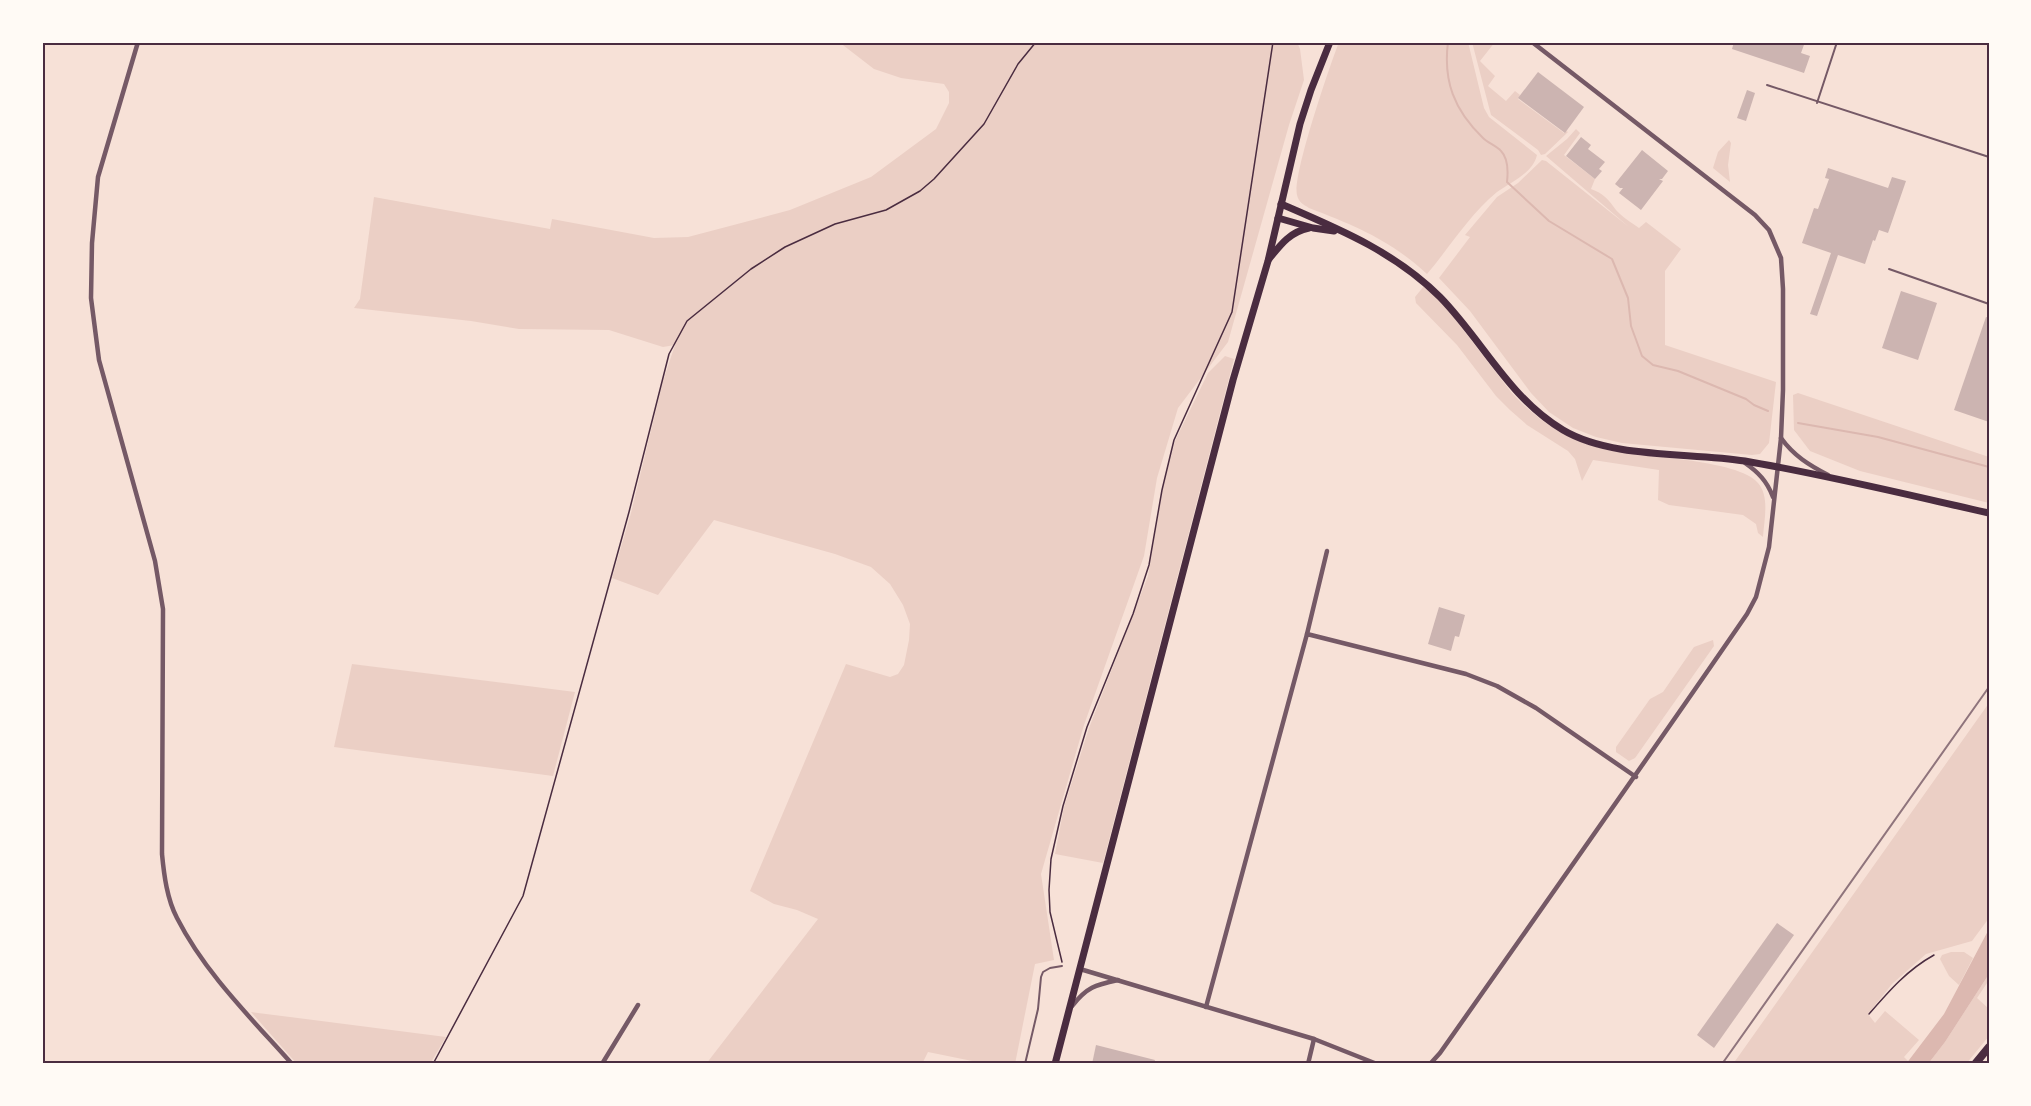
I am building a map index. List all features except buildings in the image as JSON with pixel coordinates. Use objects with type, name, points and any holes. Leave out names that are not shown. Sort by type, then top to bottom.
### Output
[{"type":"main road","points":[[1055,1064],[1227,402],[1268,261],[1300,124],[1330,42]]},
{"type":"main road","points":[[1281,204],[1373,246],[1415,274],[1441,298],[1459,319],[1517,394],[1564,431],[1590,442],[1615,448],[1742,461],[1989,513]]},
{"type":"main road","points":[[1278,218],[1313,228],[1340,232]]},
{"type":"main road","points":[[1268,261],[1285,239],[1298,231],[1313,228]]},
{"type":"main road","points":[[1975,1064],[1989,1047]]},
{"type":"street","points":[[138,42],[98,177],[92,243],[91,298],[99,360],[155,561],[162,609],[162,854],[165,878],[176,916],[192,944],[226,990],[292,1064]]},
{"type":"street","points":[[1430,1064],[1636,777],[1747,614],[1756,597],[1769,547],[1781,438],[1783,289],[1781,258],[1769,230],[1755,215],[1532,42]]},
{"type":"street","points":[[1781,438],[1791,452],[1802,461],[1836,480]]},
{"type":"street","points":[[1742,461],[1759,473],[1770,487],[1774,500]]},
{"type":"street","points":[[1206,1007],[1308,634],[1327,551]]},
{"type":"street","points":[[1308,634],[1466,674],[1497,686],[1536,708],[1636,777]]},
{"type":"street","points":[[1080,969],[1314,1039],[1377,1064]]},
{"type":"street","points":[[1069,1010],[1088,988],[1096,984],[1119,980]]},
{"type":"street","points":[[602,1064],[638,1005]]},
{"type":"street","points":[[1308,1064],[1314,1039]]},
{"type":"lane","points":[[1817,103],[1837,42]]},
{"type":"lane","points":[[1767,85],[1989,157]]},
{"type":"lane","points":[[1889,268],[1989,304]]},
{"type":"lane","points":[[1024,1064],[1038,1009],[1041,977],[1043,972],[1050,968],[1062,966]]},
{"type":"path","points":[[433,1064],[523,896],[591,642],[629,512],[664,369],[671,350],[687,321],[751,268],[785,247],[835,224],[886,210],[920,191],[934,179],[984,124],[1018,64],[1036,42]]},
{"type":"path","points":[[1062,966],[1050,912],[1049,890],[1052,859],[1063,806],[1087,727],[1133,614],[1149,565],[1162,490],[1174,440],[1232,312],[1273,42]]},
{"type":"path","points":[[1869,1014],[1915,965],[1934,955]]},
{"type":"shaded area","points":[[839,42],[1297,42],[1300,49],[1304,80],[1289,125],[1228,342],[1178,408],[1157,478],[1144,556],[1084,725],[1041,874],[1054,960],[1035,964],[1015,1064],[987,1064],[928,1052],[922,1064],[706,1064],[818,919],[774,904],[750,891],[846,664],[890,677],[898,674],[904,665],[910,624],[903,605],[890,584],[871,567],[835,554],[714,520],[658,595],[612,578],[631,513],[663,381],[675,345],[663,347],[609,330],[519,329],[471,321],[354,308],[360,299],[374,197],[550,229],[552,219],[654,238],[688,237],[790,210],[871,177],[936,129],[949,103],[949,92],[944,84],[901,78],[874,69]]},
{"type":"shaded area","points":[[1339,42],[1468,42],[1484,108],[1489,117],[1537,155],[1526,172],[1497,192],[1477,211],[1427,274],[1386,243],[1309,208],[1298,198],[1297,184],[1300,166],[1320,96]]},
{"type":"shaded area","points":[[1472,42],[1495,42],[1480,61],[1495,76],[1488,86],[1506,101],[1515,91],[1520,95],[1518,99],[1564,133],[1568,132],[1545,154],[1541,155],[1538,150],[1491,115]]},
{"type":"shaded area","points":[[1576,129],[1580,133],[1564,155],[1595,179],[1591,189],[1602,195],[1621,215],[1639,228],[1646,222],[1681,249],[1665,271],[1665,345],[1776,382],[1769,443],[1760,454],[1622,443],[1596,437],[1573,428],[1549,412],[1531,393],[1470,311],[1439,278],[1470,237],[1465,235],[1497,197],[1518,183],[1542,160],[1629,227],[1546,156]]},
{"type":"shaded area","points":[[1729,140],[1731,143],[1728,165],[1730,182],[1713,168],[1718,152]]},
{"type":"shaded area","points":[[1424,286],[1441,301],[1511,392],[1553,428],[1603,449],[1710,464],[1747,475],[1758,483],[1765,502],[1763,537],[1758,533],[1756,524],[1743,515],[1669,505],[1658,500],[1659,470],[1593,460],[1582,481],[1575,459],[1568,451],[1527,425],[1510,410],[1496,396],[1457,345],[1416,303],[1415,297]]},
{"type":"shaded area","points":[[1225,356],[1234,359],[1103,863],[1055,854],[1064,807],[1089,728],[1148,576],[1163,488],[1175,441],[1208,373]]},
{"type":"shaded area","points":[[1798,393],[1989,457],[1989,503],[1860,471],[1810,451],[1794,430],[1793,395]]},
{"type":"shaded area","points":[[1713,640],[1714,646],[1635,758],[1629,761],[1616,752],[1616,747],[1650,699],[1663,692],[1694,647]]},
{"type":"shaded area","points":[[352,664],[575,692],[553,776],[334,747]]},
{"type":"shaded area","points":[[1989,703],[1989,918],[1972,941],[1926,954],[1892,984],[1868,1014],[1875,1023],[1885,1011],[1919,1040],[1904,1057],[1908,1061],[1906,1064],[1733,1064]]},
{"type":"shaded area","points":[[1989,929],[1989,974],[1928,1064],[1906,1064],[1944,1014]]},
{"type":"shaded area","points":[[1964,952],[1973,958],[1959,985],[1949,976],[1940,959],[1942,955]]},
{"type":"shaded area","points":[[1989,974],[1989,980],[1977,998],[1989,1009],[1989,1036],[1966,1064],[1928,1064],[1945,1042]]},
{"type":"shaded area","points":[[251,1012],[446,1037],[430,1064],[297,1064]]},
{"type":"waterway","points":[[1448,42],[1447,70],[1458,106],[1485,140],[1503,154],[1507,166],[1507,182],[1549,221],[1612,259],[1628,298],[1631,326],[1642,356],[1653,365],[1678,371],[1746,399],[1768,411]]},
{"type":"waterway","points":[[1798,423],[1878,437],[1989,467]]},
{"type":"railway","points":[[1722,1064],[1989,687]]}]
